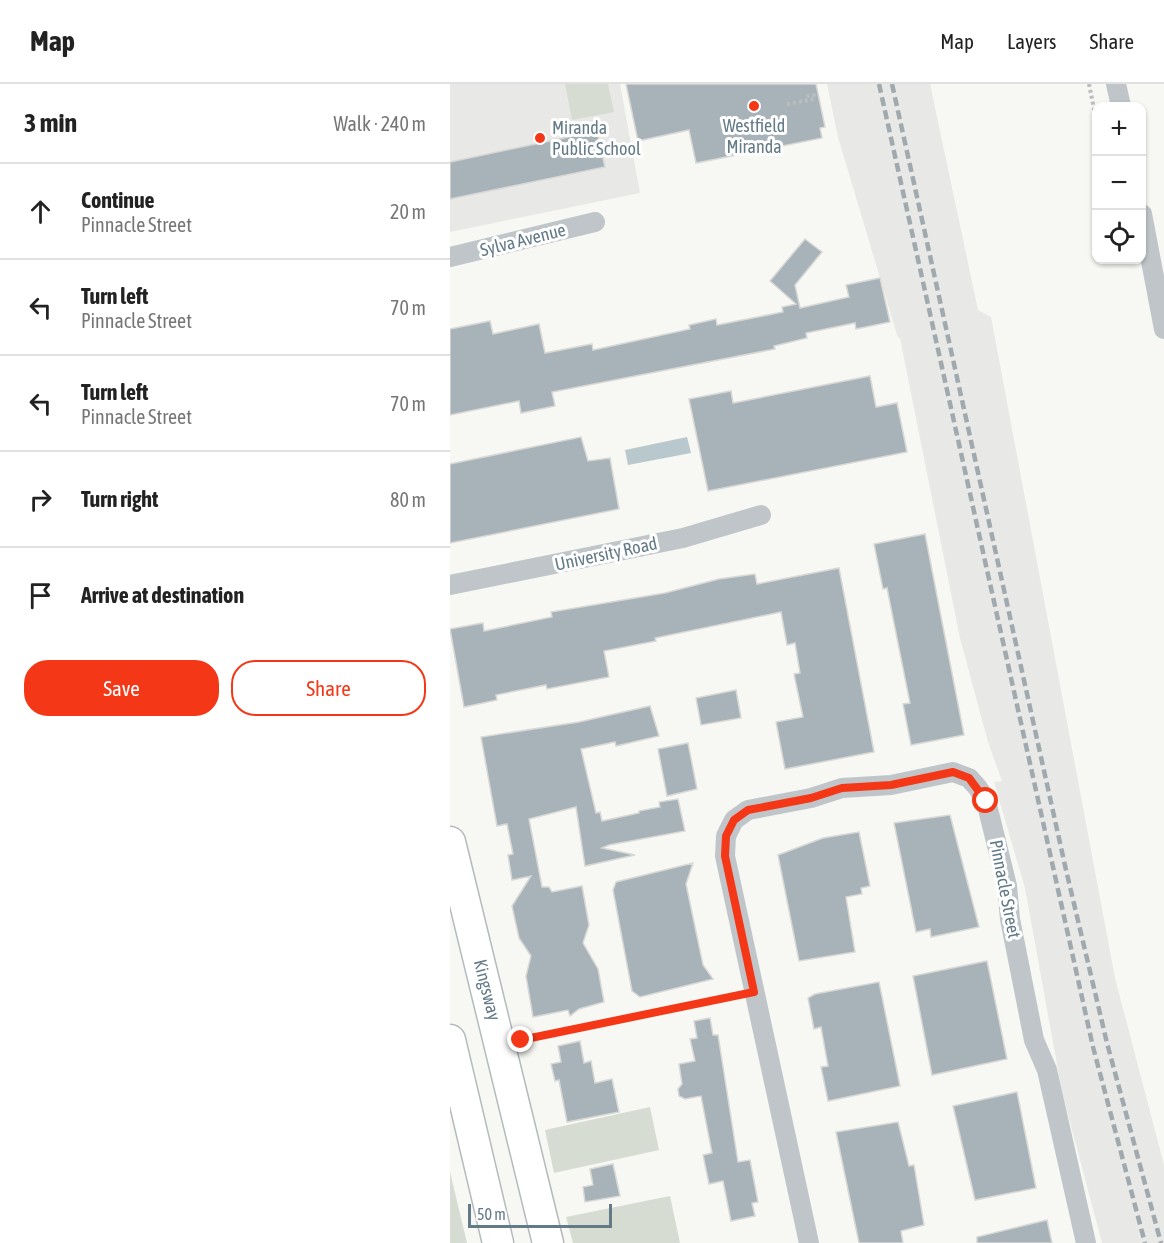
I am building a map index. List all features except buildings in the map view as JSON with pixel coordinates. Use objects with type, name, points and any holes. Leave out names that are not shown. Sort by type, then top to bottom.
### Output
[{"type":"main road","name":"Kingsway","points":[[450,842],[548,1243]]},
{"type":"main road","points":[[450,1040],[498,1243]]},
{"type":"street","points":[[1116,84],[1120,102]]},
{"type":"street","name":"Sylva Avenue","points":[[450,257],[595,222]]},
{"type":"street","points":[[1146,234],[1164,329]]},
{"type":"street","name":"University Road","points":[[450,585],[683,538],[761,515]]},
{"type":"street","name":"Pinnacle Street","points":[[809,1243],[725,856],[726,836],[734,820],[748,810],[811,798],[842,788],[891,785],[953,772],[969,778],[986,801],[1007,886],[1010,919],[1034,1040],[1047,1070],[1086,1243]]},
{"type":"path","points":[[1089,84],[1093,102]]},
{"type":"path","points":[[787,104],[814,99],[814,95],[806,96]]},
{"type":"path","points":[[521,1040],[754,992]]},
{"type":"shaded area","name":"Miranda Public School","points":[[450,84],[620,84],[640,193],[450,232]]},
{"type":"shaded area","points":[[565,84],[608,84],[614,112],[572,120]]},
{"type":"shaded area","points":[[827,84],[930,84],[978,310],[991,317],[1115,978],[1164,1165],[1164,1243],[1102,1243],[1062,1092],[1025,888],[994,782],[1002,781],[988,742],[960,638],[900,338],[898,338],[838,137]]},
{"type":"shaded area","points":[[687,437],[691,453],[628,465],[625,450]]},
{"type":"shaded area","points":[[650,1107],[659,1150],[554,1173],[545,1130]]},
{"type":"shaded area","points":[[450,1172],[467,1243],[450,1243]]},
{"type":"shaded area","points":[[670,1196],[680,1243],[573,1243],[566,1217]]},
{"type":"railway","points":[[879,84],[1093,1047],[1145,1243]]},
{"type":"railway","points":[[892,84],[1066,870],[1107,1043],[1161,1243]]},
{"type":"place","name":"Westfield Miranda","points":[[754,106]]},
{"type":"place","name":"Miranda Public School","points":[[540,138]]},
{"type":"route","points":[[521,1040],[754,992],[725,856],[726,836],[734,820],[748,810],[811,798],[842,788],[891,785],[953,772],[969,778],[986,801]]}]
